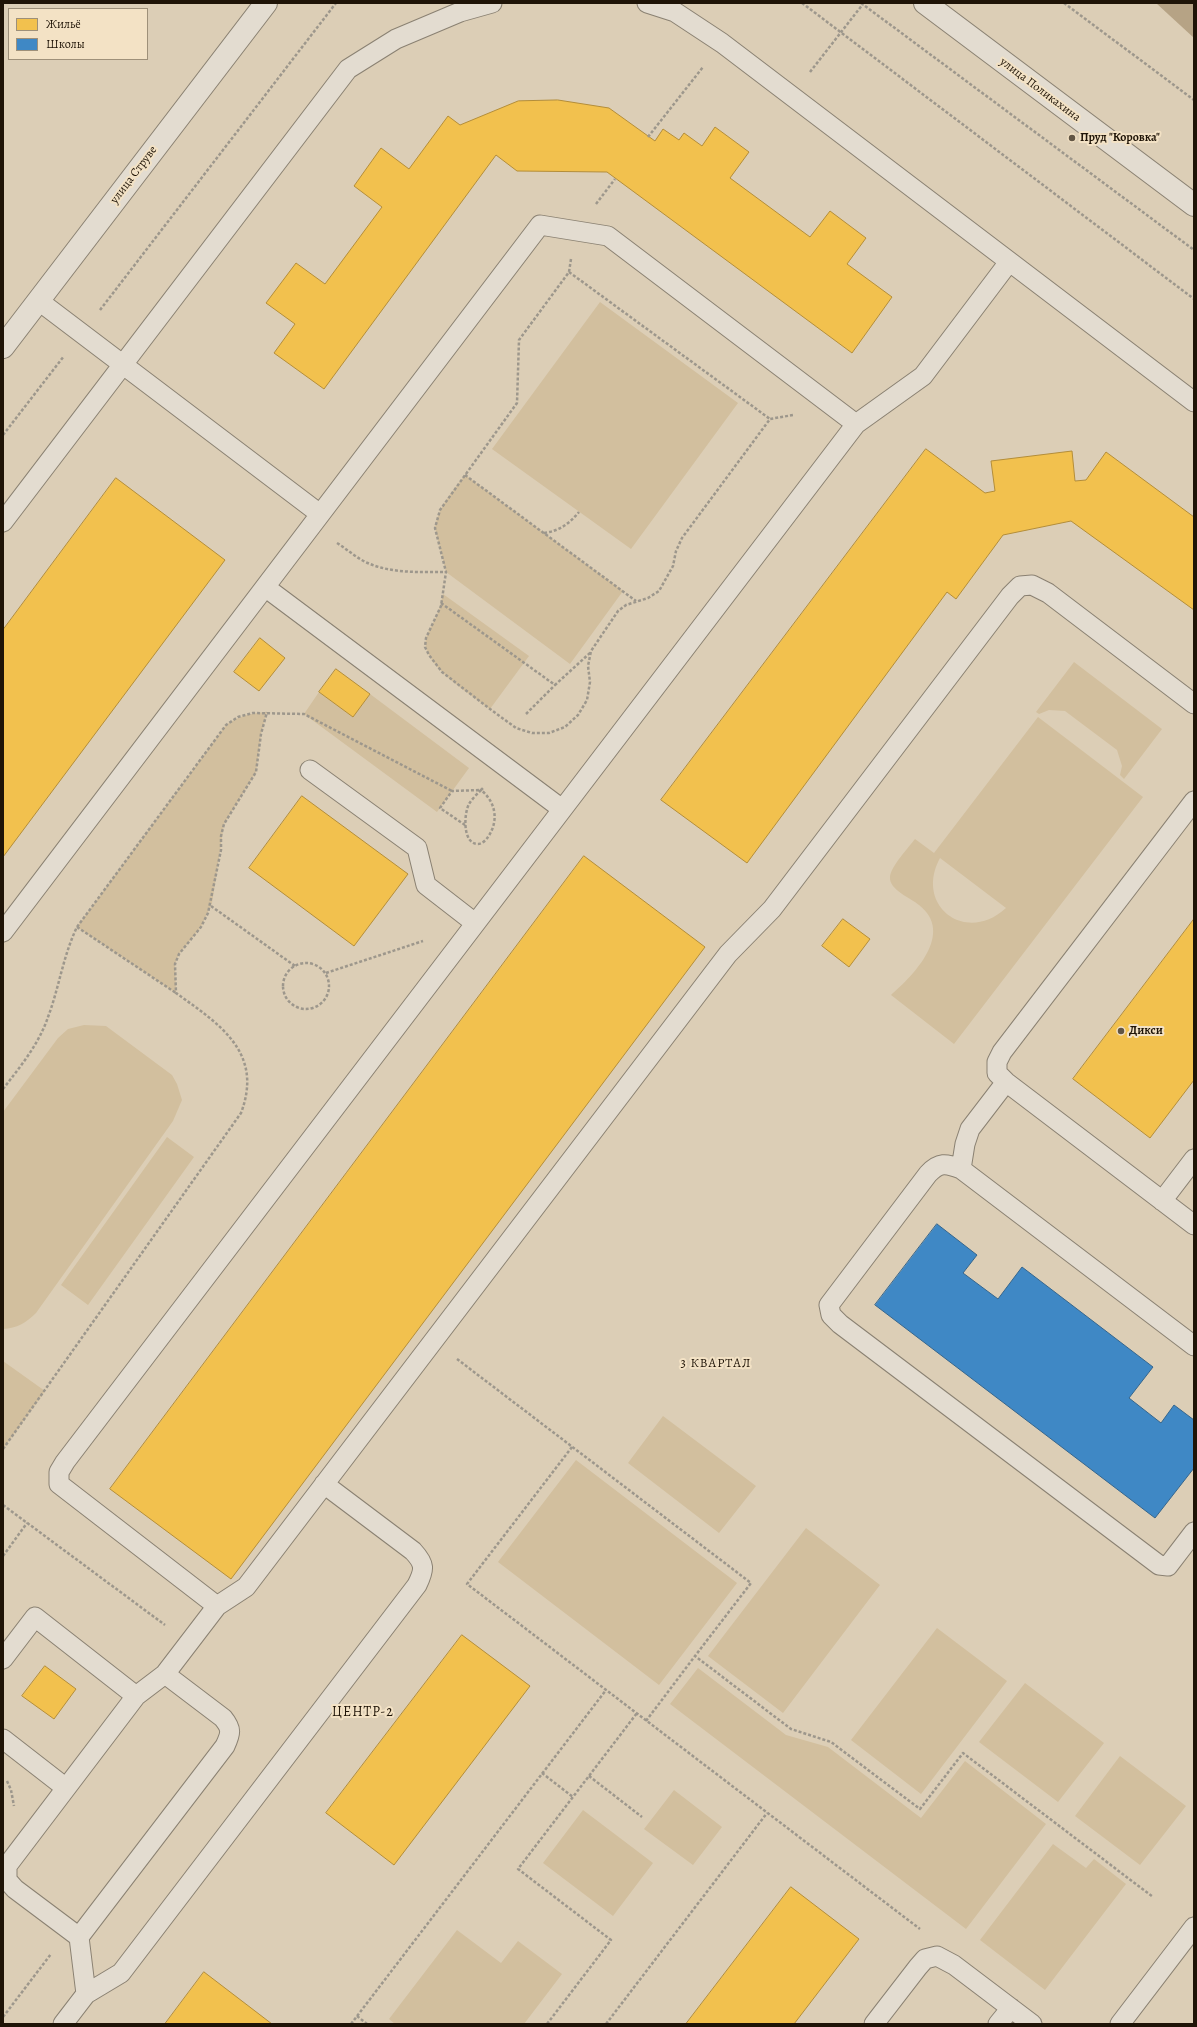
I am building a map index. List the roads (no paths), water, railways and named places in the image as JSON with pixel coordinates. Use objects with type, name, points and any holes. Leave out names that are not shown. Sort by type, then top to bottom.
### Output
[{"type":"street","name":"улица Струве","points":[[3,347],[266,3]]},
{"type":"street","name":"улица Поликахина","points":[[925,3],[1194,206]]},
{"type":"lane","points":[[3,522],[348,69],[396,39],[460,12],[492,3]]},
{"type":"lane","points":[[647,3],[676,12],[722,43],[1194,402]]},
{"type":"lane","points":[[3,932],[540,224],[608,236],[856,424]]},
{"type":"lane","points":[[216,1606],[58,1484],[59,1472],[475,923],[856,424],[923,376],[1009,262]]},
{"type":"lane","points":[[38,301],[123,364],[316,520]]},
{"type":"lane","points":[[79,1937],[15,1889],[7,1880],[6,1866],[136,1696],[165,1674],[216,1606],[246,1587],[723,960],[772,909],[1020,586],[1032,585],[1048,592],[1194,704]]},
{"type":"lane","points":[[265,587],[562,809]]},
{"type":"lane","points":[[310,770],[417,848],[426,885],[475,923]]},
{"type":"lane","points":[[1194,801],[1002,1052],[997,1062],[997,1073],[1006,1082],[1194,1225]]},
{"type":"lane","points":[[961,1169],[965,1144],[970,1129],[1006,1082]]},
{"type":"lane","points":[[1162,1201],[1194,1159]]},
{"type":"lane","points":[[1194,1346],[961,1169],[948,1164],[935,1166],[928,1174],[829,1305],[831,1315],[1159,1565],[1168,1566],[1194,1532]]},
{"type":"lane","points":[[63,2024],[86,1994],[121,1973],[413,1591],[423,1574],[422,1562],[413,1551],[324,1484]]},
{"type":"lane","points":[[3,1659],[35,1617],[136,1696]]},
{"type":"lane","points":[[86,1994],[79,1937],[225,1746],[230,1736],[229,1726],[223,1718],[165,1674]]},
{"type":"lane","points":[[3,1739],[66,1788]]},
{"type":"lane","points":[[1126,2022],[1194,1927]]},
{"type":"lane","points":[[874,2024],[925,1959],[937,1956],[954,1965],[1032,2024]]},
{"type":"lane","points":[[998,2024],[1011,2008]]},
{"type":"place","name":"Пруд \"Коровка\"","points":[[1072,138]]},
{"type":"place","name":"Дикси","points":[[1121,1031]]},
{"type":"district","name":"3 КВАРТАЛ","points":[[716,1364]]},
{"type":"district","name":"ЦЕНТР-2","points":[[363,1713]]}]
